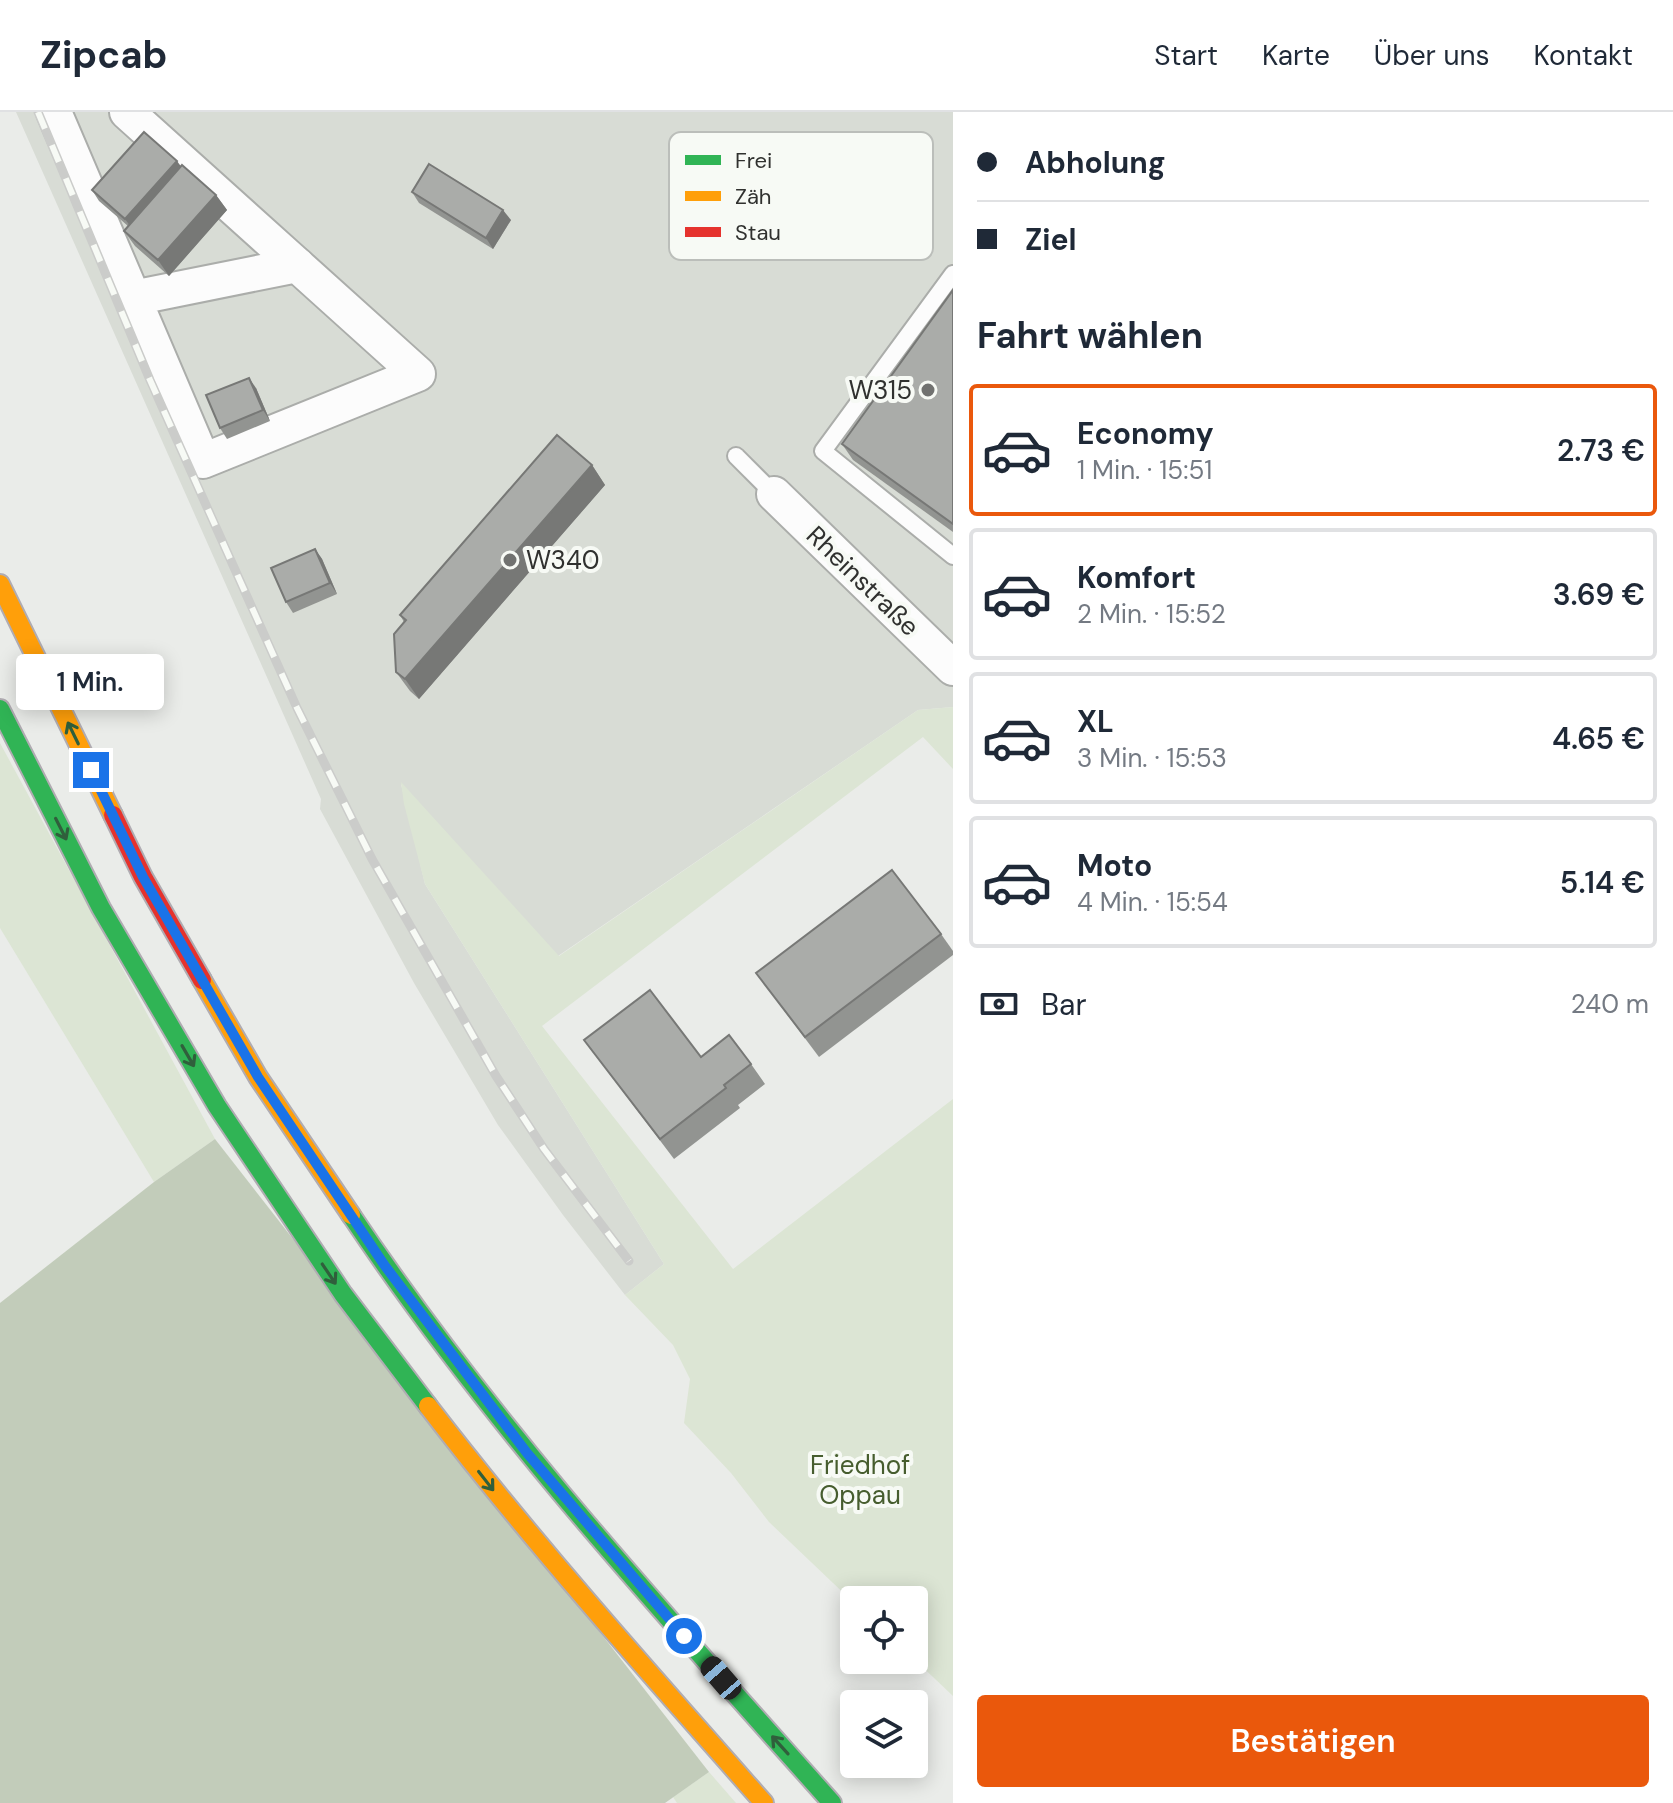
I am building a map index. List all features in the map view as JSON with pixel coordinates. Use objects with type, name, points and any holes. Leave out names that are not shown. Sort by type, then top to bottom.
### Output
[{"type":"highway","points":[[0,584],[143,877],[258,1077],[385,1266],[527,1453],[647,1595],[832,1803]]},
{"type":"highway","points":[[0,709],[101,908],[210,1093],[343,1294],[490,1486],[609,1628],[764,1803]]},
{"type":"street","points":[[54,112],[203,461],[418,374],[127,112]]},
{"type":"street","points":[[133,298],[297,265]]},
{"type":"street","name":"Rheinstraße","points":[[774,494],[953,668]]},
{"type":"lane","points":[[953,274],[823,451],[953,556]]},
{"type":"lane","points":[[736,456],[774,494]]},
{"type":"shaded area","points":[[16,112],[953,112],[953,707],[918,710],[558,956],[401,784],[425,884],[664,1264],[625,1295],[498,1125],[414,983],[320,809],[321,799]]},
{"type":"green space","name":"Friedhof Oppau","points":[[953,707],[953,769],[923,737],[542,1026],[733,1269],[953,1099],[953,1696],[928,1672],[928,1586],[840,1586],[840,1590],[769,1522],[731,1473],[684,1423],[690,1379],[673,1345],[625,1295],[664,1264],[425,884],[401,782],[559,956],[918,710]]},
{"type":"green space","points":[[0,743],[215,1139],[154,1182],[0,928]]},
{"type":"green space","points":[[215,1139],[709,1772],[665,1803],[0,1803],[0,1303],[154,1182]]},
{"type":"green space","points":[[709,1772],[736,1803],[677,1803],[673,1797]]},
{"type":"building","points":[[144,132],[177,161],[125,219],[92,190]]},
{"type":"building","points":[[429,164],[503,210],[486,238],[412,192]]},
{"type":"building","points":[[182,165],[216,195],[158,260],[124,231]]},
{"type":"building","name":"W315","points":[[953,290],[953,524],[842,444]]},
{"type":"building","points":[[249,378],[263,410],[220,428],[206,395]]},
{"type":"building","points":[[557,435],[592,465],[405,679],[396,672],[394,634],[406,620],[400,615]]},
{"type":"building","points":[[315,549],[330,583],[286,602],[271,568]]},
{"type":"building","points":[[892,870],[941,934],[805,1037],[756,973]]},
{"type":"building","points":[[650,990],[701,1057],[729,1035],[751,1064],[724,1085],[726,1088],[660,1139],[584,1040]]},
{"type":"railway","points":[[38,112],[150,380],[297,708],[372,859],[496,1076],[544,1149],[629,1261]]},
{"type":"traffic: fast","points":[[0,709],[101,908],[217,1106],[343,1294],[428,1406]]},
{"type":"traffic: fast","points":[[351,1215],[405,1293],[521,1444],[643,1590],[832,1803]]},
{"type":"traffic: slow","points":[[0,584],[113,815]]},
{"type":"traffic: slow","points":[[202,980],[258,1077],[351,1215]]},
{"type":"traffic: slow","points":[[428,1406],[551,1558],[764,1803]]},
{"type":"traffic: jam","points":[[113,815],[143,877],[202,980]]},
{"type":"place","name":"W315","points":[[928,390]]},
{"type":"place","name":"W340","points":[[510,560]]},
{"type":"route","points":[[91,770],[143,877],[258,1077],[385,1266],[527,1453],[684,1636]]}]
